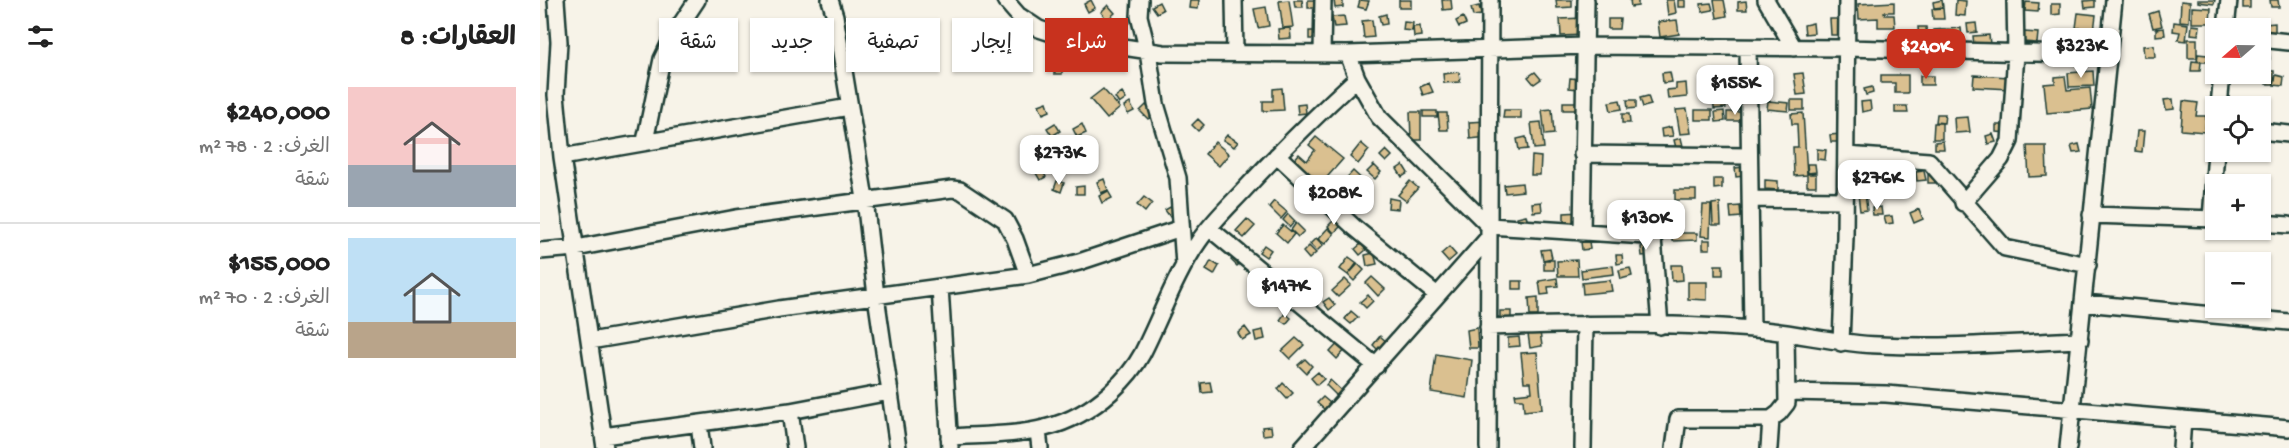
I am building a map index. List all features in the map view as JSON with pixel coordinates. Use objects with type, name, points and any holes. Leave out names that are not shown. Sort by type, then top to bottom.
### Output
[{"type":"street","points":[[556,0],[559,42],[556,96],[562,157],[604,442],[890,392]]},
{"type":"street","points":[[645,141],[662,59],[673,36],[697,0]]},
{"type":"street","points":[[830,0],[835,16],[865,199],[876,296],[898,448]]},
{"type":"street","points":[[1005,0],[1018,15],[1039,29],[1070,39],[1148,52],[1348,54],[1585,46],[1846,48],[2107,55]]},
{"type":"street","points":[[1140,0],[1139,16],[1160,120],[1178,178],[1184,266]]},
{"type":"street","points":[[1234,0],[1235,53]]},
{"type":"street","points":[[1323,0],[1323,53]]},
{"type":"street","points":[[1488,448],[1490,0]]},
{"type":"street","points":[[1582,233],[1586,0]]},
{"type":"street","points":[[1766,0],[1794,48]]},
{"type":"street","points":[[1841,343],[1847,0]]},
{"type":"street","points":[[1963,202],[2001,159],[2010,141],[2016,53],[2015,0]]},
{"type":"street","points":[[2068,448],[2114,0]]},
{"type":"street","points":[[2227,18],[2229,0]]},
{"type":"street","points":[[2271,40],[2289,42]]},
{"type":"street","points":[[1748,48],[1752,329]]},
{"type":"street","points":[[1348,54],[1357,78],[1379,117],[1489,232],[1582,233],[1653,238],[1660,326]]},
{"type":"street","points":[[940,286],[950,442],[1038,431],[1081,415],[1124,380],[1141,357],[1184,266],[1209,228],[1276,155],[1357,78]]},
{"type":"street","points":[[562,157],[849,106]]},
{"type":"street","points":[[2271,132],[2289,134]]},
{"type":"street","points":[[1582,154],[1749,156]]},
{"type":"street","points":[[1276,155],[1354,228],[1437,295]]},
{"type":"street","points":[[1846,155],[1929,161],[2005,248],[2088,265]]},
{"type":"street","points":[[540,251],[576,248],[736,218],[952,189],[960,190],[1005,220],[1015,239],[1028,275]]},
{"type":"street","points":[[1750,199],[1845,200]]},
{"type":"street","points":[[2091,215],[2205,219]]},
{"type":"street","points":[[2271,224],[2289,225]]},
{"type":"street","points":[[590,341],[779,309],[1028,275],[1079,262],[1181,228]]},
{"type":"street","points":[[1209,228],[1376,366]]},
{"type":"street","points":[[1302,448],[1376,366],[1489,232]]},
{"type":"street","points":[[2084,303],[2289,322]]},
{"type":"street","points":[[1488,327],[1585,324],[1752,329],[1841,343],[1931,346],[2080,340]]},
{"type":"street","points":[[1583,448],[1585,324]]},
{"type":"street","points":[[1674,448],[1677,419],[1771,419],[1784,408],[1788,392],[1786,333]]},
{"type":"street","points":[[1788,392],[1886,394],[2289,428]]},
{"type":"street","points":[[790,411],[795,448]]},
{"type":"street","points":[[1769,448],[1771,419]]},
{"type":"street","points":[[2181,448],[2183,419]]},
{"type":"street","points":[[699,424],[702,448]]},
{"type":"street","points":[[1038,431],[1040,448]]},
{"type":"building","points":[[1091,0],[1095,8],[1088,12],[1084,4]]},
{"type":"building","points":[[1190,0],[1199,0],[1198,9],[1189,8]]},
{"type":"building","points":[[1289,0],[1293,27],[1283,28],[1279,1]]},
{"type":"building","points":[[1294,0],[1302,0],[1303,7],[1295,7]]},
{"type":"building","points":[[1308,0],[1317,0],[1317,8],[1308,8]]},
{"type":"building","points":[[1334,0],[1343,0],[1343,7],[1335,8]]},
{"type":"building","points":[[1360,0],[1369,1],[1366,9],[1358,7]]},
{"type":"building","points":[[1399,0],[1411,0],[1411,8],[1399,8]]},
{"type":"building","points":[[1442,0],[1451,0],[1452,9],[1443,10]]},
{"type":"building","points":[[1556,0],[1572,0],[1572,7],[1557,8]]},
{"type":"building","points":[[1630,0],[1638,0],[1638,6],[1631,7]]},
{"type":"building","points":[[1666,0],[1674,0],[1676,13],[1668,15]]},
{"type":"building","points":[[1678,0],[1685,0],[1685,7],[1678,7]]},
{"type":"building","points":[[1714,0],[1724,0],[1727,16],[1717,18]]},
{"type":"building","points":[[1942,0],[1943,7],[1934,8],[1933,2]]},
{"type":"building","points":[[1956,0],[1966,1],[1965,16],[1955,15]]},
{"type":"building","points":[[2095,0],[2095,7],[2085,8],[2084,1]]},
{"type":"building","points":[[2198,0],[2215,0],[2214,4],[2198,2]]},
{"type":"building","points":[[2243,0],[2250,0],[2250,8],[2243,8]]},
{"type":"building","points":[[2270,0],[2278,0],[2279,7],[2271,7]]},
{"type":"building","points":[[1746,1],[1747,10],[1738,10],[1738,2]]},
{"type":"building","points":[[2181,1],[2190,2],[2189,22],[2180,21]]},
{"type":"building","points":[[1159,2],[1163,10],[1157,13],[1152,6]]},
{"type":"building","points":[[1894,2],[1894,12],[1884,12],[1885,15],[1894,15],[1895,27],[1878,27],[1878,18],[1859,19],[1858,4]]},
{"type":"building","points":[[2026,2],[2039,3],[2038,12],[2025,11]]},
{"type":"building","points":[[1711,3],[1713,10],[1702,12],[1701,4]]},
{"type":"building","points":[[2051,4],[2060,4],[2060,14],[2051,15]]},
{"type":"building","points":[[1108,5],[1115,13],[1106,18],[1101,12]]},
{"type":"building","points":[[1479,6],[1481,15],[1473,16],[1471,8]]},
{"type":"building","points":[[1266,7],[1269,26],[1258,28],[1254,9]]},
{"type":"building","points":[[2192,7],[2211,8],[2210,18],[2205,18],[2205,23],[2192,23]]},
{"type":"building","points":[[1943,8],[1944,19],[1933,19],[1932,9]]},
{"type":"building","points":[[2158,11],[2162,26],[2153,28],[2149,14]]},
{"type":"building","points":[[2078,13],[2096,15],[2093,39],[2081,37],[2082,28],[2076,28]]},
{"type":"building","points":[[1386,14],[1387,24],[1381,25],[1379,16]]},
{"type":"building","points":[[1344,16],[1346,26],[1334,27],[1332,17]]},
{"type":"building","points":[[1463,17],[1466,24],[1459,27],[1456,21]]},
{"type":"building","points":[[1583,18],[1584,35],[1561,36],[1560,19]]},
{"type":"building","points":[[1608,19],[1620,19],[1619,29],[1608,29]]},
{"type":"building","points":[[1830,19],[1838,19],[1838,35],[1831,35]]},
{"type":"building","points":[[1372,20],[1374,37],[1364,38],[1362,21]]},
{"type":"building","points":[[1677,20],[1679,34],[1660,37],[1658,22]]},
{"type":"building","points":[[1404,22],[1413,23],[1412,31],[1403,30]]},
{"type":"building","points":[[2174,22],[2188,24],[2186,41],[2178,40],[2180,32],[2173,31]]},
{"type":"building","points":[[1813,23],[1814,33],[1805,34],[1804,25]]},
{"type":"building","points":[[1976,23],[1977,32],[1968,33],[1967,24]]},
{"type":"building","points":[[2271,23],[2275,23],[2275,32],[2271,32]]},
{"type":"building","points":[[2192,25],[2200,26],[2199,35],[2191,34]]},
{"type":"building","points":[[1420,26],[1421,36],[1414,37],[1413,27]]},
{"type":"building","points":[[1918,27],[1926,27],[1927,39],[1919,39]]},
{"type":"building","points":[[1290,28],[1291,38],[1279,39],[1278,29]]},
{"type":"building","points":[[1961,28],[1962,39],[1935,42],[1934,30]]},
{"type":"building","points":[[2164,28],[2165,35],[2156,36],[2156,29]]},
{"type":"building","points":[[1309,31],[1317,31],[1317,39],[1309,39]]},
{"type":"building","points":[[1906,31],[1907,38],[1896,39],[1895,32]]},
{"type":"building","points":[[2024,32],[2038,33],[2037,43],[2023,42]]},
{"type":"building","points":[[1989,35],[1990,44],[1974,46],[1973,36]]},
{"type":"building","points":[[2188,39],[2197,39],[2197,58],[2188,58]]},
{"type":"building","points":[[2154,45],[2155,57],[2144,57],[2143,46]]},
{"type":"building","points":[[2198,54],[2205,55],[2205,62],[2197,61]]},
{"type":"building","points":[[2192,61],[2201,62],[2200,71],[2191,71]]},
{"type":"building","points":[[2093,71],[2094,86],[2069,87],[2068,73]]},
{"type":"building","points":[[2271,71],[2274,71],[2274,84],[2271,84]]},
{"type":"building","points":[[1459,72],[1460,82],[1444,83],[1443,74]]},
{"type":"building","points":[[1535,72],[1541,79],[1534,84],[1528,77]]},
{"type":"building","points":[[1670,72],[1672,82],[1663,83],[1662,73]]},
{"type":"building","points":[[1803,73],[1806,94],[1797,95],[1794,74]]},
{"type":"building","points":[[1881,75],[1908,75],[1908,93],[1895,93],[1895,83],[1881,83]]},
{"type":"building","points":[[1974,75],[2010,77],[2010,89],[1973,87]]},
{"type":"building","points":[[2276,75],[2284,77],[2283,86],[2274,85]]},
{"type":"building","points":[[1920,76],[1933,76],[1933,85],[1920,85]]},
{"type":"building","points":[[2065,76],[2067,90],[2090,88],[2092,109],[2047,113],[2044,84],[2055,83],[2055,77]]},
{"type":"building","points":[[1736,77],[1737,86],[1727,87],[1726,78]]},
{"type":"building","points":[[1570,78],[1580,79],[1579,89],[1569,88]]},
{"type":"building","points":[[1429,83],[1433,92],[1423,95],[1420,87]]},
{"type":"building","points":[[1686,83],[1687,97],[1668,99],[1667,90],[1676,89],[1676,84]]},
{"type":"building","points":[[1725,83],[1726,108],[1714,109],[1713,84]]},
{"type":"building","points":[[1872,87],[1873,93],[1866,95],[1864,89]]},
{"type":"building","points":[[1282,88],[1284,110],[1263,111],[1263,101],[1273,101],[1273,89]]},
{"type":"building","points":[[1103,89],[1120,108],[1107,119],[1090,99]]},
{"type":"building","points":[[1122,93],[1126,99],[1119,104],[1115,98]]},
{"type":"building","points":[[1648,96],[1651,105],[1643,107],[1640,98]]},
{"type":"building","points":[[1749,99],[1749,109],[1732,110],[1731,100]]},
{"type":"building","points":[[2173,99],[2174,109],[2166,110],[2164,100]]},
{"type":"building","points":[[1620,100],[1622,109],[1611,111],[1609,102]]},
{"type":"building","points":[[1627,100],[1636,100],[1636,108],[1628,109]]},
{"type":"building","points":[[1791,100],[1804,100],[1804,110],[1791,110]]},
{"type":"building","points":[[1768,101],[1789,103],[1788,111],[1767,109]]},
{"type":"building","points":[[1870,101],[1871,110],[1862,112],[1861,102]]},
{"type":"building","points":[[2183,101],[2198,103],[2196,116],[2205,116],[2205,132],[2181,130]]},
{"type":"building","points":[[1047,102],[1050,111],[1043,114],[1039,105]]},
{"type":"building","points":[[1563,102],[1583,102],[1583,110],[1563,110]]},
{"type":"building","points":[[1130,103],[1134,111],[1128,114],[1124,107]]},
{"type":"building","points":[[1305,104],[1306,113],[1298,114],[1297,105]]},
{"type":"building","points":[[1146,105],[1154,113],[1148,119],[1140,111]]},
{"type":"building","points":[[1895,106],[1907,106],[1908,113],[1895,113]]},
{"type":"building","points":[[1552,109],[1554,134],[1545,135],[1542,110]]},
{"type":"building","points":[[1687,109],[1691,133],[1680,134],[1676,110]]},
{"type":"building","points":[[1504,110],[1521,110],[1521,118],[1503,118]]},
{"type":"building","points":[[1695,110],[1712,110],[1712,120],[1695,120]]},
{"type":"building","points":[[1423,111],[1437,111],[1437,117],[1423,117]]},
{"type":"building","points":[[1724,111],[1725,121],[1716,122],[1715,112]]},
{"type":"building","points":[[1410,112],[1421,112],[1421,140],[1411,140]]},
{"type":"building","points":[[1727,112],[1743,112],[1743,121],[1727,121]]},
{"type":"building","points":[[1438,113],[1447,113],[1448,130],[1440,130]]},
{"type":"building","points":[[1803,113],[1807,175],[1794,176],[1793,147],[1798,147],[1797,124],[1792,124],[1791,114]]},
{"type":"building","points":[[1622,114],[1629,114],[1630,123],[1622,123]]},
{"type":"building","points":[[1937,114],[1945,114],[1944,123],[1936,122]]},
{"type":"building","points":[[1968,117],[1970,132],[1955,133],[1954,118]]},
{"type":"building","points":[[1198,119],[1204,125],[1198,131],[1192,125]]},
{"type":"building","points":[[1487,121],[1488,137],[1470,139],[1469,122]]},
{"type":"building","points":[[1541,122],[1544,148],[1534,149],[1531,123]]},
{"type":"building","points":[[1055,123],[1060,131],[1052,136],[1047,128]]},
{"type":"building","points":[[1934,123],[1942,123],[1942,139],[1933,139]]},
{"type":"building","points":[[1082,124],[1086,133],[1077,137],[1073,129]]},
{"type":"building","points":[[1996,125],[2009,125],[2009,133],[1996,132]]},
{"type":"building","points":[[1671,127],[1673,136],[1662,137],[1661,129]]},
{"type":"building","points":[[2137,131],[2144,131],[2142,152],[2135,151]]},
{"type":"building","points":[[1841,134],[1842,142],[1831,142],[1830,135]]},
{"type":"building","points":[[1993,134],[1996,142],[1988,144],[1986,136]]},
{"type":"building","points":[[1227,135],[1238,142],[1234,147],[1223,140]]},
{"type":"building","points":[[1316,137],[1343,159],[1321,184],[1293,161],[1299,154],[1307,161],[1315,150],[1309,145]]},
{"type":"building","points":[[1526,137],[1528,149],[1519,150],[1517,139]]},
{"type":"building","points":[[1681,138],[1683,146],[1676,148],[1674,140]]},
{"type":"building","points":[[1943,141],[1944,149],[1935,149],[1935,142]]},
{"type":"building","points":[[1215,142],[1229,154],[1219,166],[1205,154]]},
{"type":"building","points":[[1361,143],[1369,150],[1358,164],[1350,157]]},
{"type":"building","points":[[1069,144],[1072,153],[1062,156],[1059,146]]},
{"type":"building","points":[[2079,144],[2081,152],[2073,153],[2071,146]]},
{"type":"building","points":[[2027,146],[2046,146],[2047,176],[2029,177]]},
{"type":"building","points":[[1817,149],[1826,150],[1825,160],[1817,159]]},
{"type":"building","points":[[1386,150],[1392,156],[1386,162],[1380,156]]},
{"type":"building","points":[[1532,156],[1541,157],[1540,175],[1531,175]]},
{"type":"building","points":[[1807,164],[1815,164],[1816,172],[1808,173]]},
{"type":"building","points":[[1374,165],[1381,172],[1375,179],[1367,172]]},
{"type":"building","points":[[1403,165],[1408,173],[1402,177],[1397,169]]},
{"type":"building","points":[[1743,167],[1744,176],[1736,177],[1735,168]]},
{"type":"building","points":[[1928,169],[1935,169],[1935,183],[1928,183]]},
{"type":"building","points":[[1042,170],[1046,177],[1040,180],[1036,173]]},
{"type":"building","points":[[1353,171],[1369,186],[1358,198],[1342,183]]},
{"type":"building","points":[[1924,171],[1926,180],[1917,181],[1916,172]]},
{"type":"building","points":[[1807,174],[1816,174],[1816,186],[1807,186]]},
{"type":"building","points":[[1104,179],[1108,190],[1101,193],[1097,182]]},
{"type":"building","points":[[1714,179],[1722,179],[1722,188],[1714,189]]},
{"type":"building","points":[[1765,180],[1778,181],[1778,190],[1765,189]]},
{"type":"building","points":[[1057,181],[1064,183],[1061,192],[1054,189]]},
{"type":"building","points":[[1410,181],[1418,188],[1406,201],[1398,195]]},
{"type":"building","points":[[1522,183],[1523,191],[1505,193],[1504,185]]},
{"type":"building","points":[[1889,185],[1891,193],[1884,195],[1882,186]]},
{"type":"building","points":[[1084,186],[1084,194],[1076,194],[1076,187]]},
{"type":"building","points":[[1675,190],[1696,190],[1696,200],[1675,200]]},
{"type":"building","points":[[1108,191],[1112,198],[1102,203],[1099,196]]},
{"type":"building","points":[[1865,193],[1867,210],[1860,211],[1858,194]]},
{"type":"building","points":[[1144,197],[1152,203],[1145,212],[1137,205]]},
{"type":"building","points":[[1389,198],[1399,200],[1398,209],[1388,208]]},
{"type":"building","points":[[1274,201],[1287,212],[1281,219],[1269,207]]},
{"type":"building","points":[[1541,202],[1542,211],[1533,212],[1532,203]]},
{"type":"building","points":[[1720,203],[1721,225],[1713,225],[1712,204]]},
{"type":"building","points":[[1703,205],[1711,205],[1710,237],[1701,236]]},
{"type":"building","points":[[1172,206],[1176,212],[1170,217],[1165,210]]},
{"type":"building","points":[[1740,206],[1741,217],[1731,218],[1730,207]]},
{"type":"building","points":[[1881,207],[1882,215],[1873,215],[1872,208]]},
{"type":"building","points":[[1919,209],[1923,219],[1914,223],[1910,213]]},
{"type":"building","points":[[1581,212],[1582,223],[1564,224],[1564,213]]},
{"type":"building","points":[[1288,214],[1295,221],[1290,227],[1283,220]]},
{"type":"building","points":[[1526,215],[1528,223],[1518,225],[1517,217]]},
{"type":"building","points":[[1892,216],[1893,223],[1886,224],[1884,217]]},
{"type":"building","points":[[1247,219],[1255,226],[1244,238],[1236,231]]},
{"type":"building","points":[[1334,220],[1341,226],[1334,233],[1328,226]]},
{"type":"building","points":[[1296,223],[1304,231],[1298,237],[1291,230]]},
{"type":"building","points":[[1283,225],[1294,234],[1287,243],[1276,233]]},
{"type":"building","points":[[1328,228],[1334,234],[1325,244],[1318,239]]},
{"type":"building","points":[[1672,233],[1697,233],[1697,240],[1672,241]]},
{"type":"building","points":[[1316,238],[1323,245],[1317,251],[1310,244]]},
{"type":"building","points":[[1703,240],[1710,240],[1710,249],[1703,249]]},
{"type":"building","points":[[1589,241],[1590,249],[1582,250],[1581,242]]},
{"type":"building","points":[[1361,244],[1366,250],[1360,255],[1355,249]]},
{"type":"building","points":[[1264,245],[1271,250],[1266,257],[1259,252]]},
{"type":"building","points":[[1649,245],[1651,255],[1642,256],[1641,247]]},
{"type":"building","points":[[1309,246],[1316,253],[1309,259],[1303,252]]},
{"type":"building","points":[[1449,247],[1456,255],[1448,262],[1441,254]]},
{"type":"building","points":[[1550,249],[1552,258],[1543,260],[1541,250]]},
{"type":"building","points":[[1374,253],[1377,264],[1367,266],[1365,255]]},
{"type":"building","points":[[1237,254],[1243,260],[1237,266],[1231,260]]},
{"type":"building","points":[[1616,255],[1622,255],[1623,263],[1617,264]]},
{"type":"building","points":[[1349,257],[1357,263],[1348,275],[1340,269]]},
{"type":"building","points":[[1544,260],[1554,260],[1554,270],[1544,270]]},
{"type":"building","points":[[1577,260],[1578,276],[1558,276],[1557,261]]},
{"type":"building","points":[[1211,261],[1219,266],[1214,275],[1206,270]]},
{"type":"building","points":[[1358,264],[1364,270],[1354,281],[1348,275]]},
{"type":"building","points":[[1671,265],[1682,265],[1683,280],[1672,281]]},
{"type":"building","points":[[1715,265],[1723,265],[1723,275],[1715,275]]},
{"type":"building","points":[[1613,266],[1614,274],[1582,278],[1581,270]]},
{"type":"building","points":[[1630,268],[1632,276],[1621,279],[1619,270]]},
{"type":"building","points":[[1372,277],[1385,289],[1378,296],[1366,283]]},
{"type":"building","points":[[1557,278],[1558,286],[1548,287],[1549,294],[1541,295],[1539,281]]},
{"type":"building","points":[[1345,279],[1351,285],[1338,297],[1332,291]]},
{"type":"building","points":[[1610,280],[1612,291],[1583,294],[1582,283]]},
{"type":"building","points":[[1512,281],[1522,281],[1522,289],[1512,289]]},
{"type":"building","points":[[1688,282],[1707,282],[1707,300],[1688,299]]},
{"type":"building","points":[[1368,295],[1373,301],[1366,308],[1360,302]]},
{"type":"building","points":[[1538,297],[1538,316],[1530,316],[1529,298]]},
{"type":"building","points":[[1329,298],[1335,305],[1329,310],[1323,302]]},
{"type":"building","points":[[1351,311],[1358,317],[1351,324],[1345,319]]},
{"type":"building","points":[[1500,311],[1511,311],[1511,318],[1500,318]]},
{"type":"building","points":[[1285,313],[1291,318],[1286,324],[1280,320]]},
{"type":"building","points":[[1245,327],[1251,335],[1242,340],[1238,333]]},
{"type":"building","points":[[1477,328],[1478,348],[1469,348],[1467,330]]},
{"type":"building","points":[[1263,330],[1265,339],[1256,341],[1254,332]]},
{"type":"building","points":[[1540,332],[1542,346],[1530,348],[1528,334]]},
{"type":"building","points":[[1380,336],[1388,343],[1380,352],[1373,345]]},
{"type":"building","points":[[1519,337],[1520,346],[1508,347],[1508,338]]},
{"type":"building","points":[[1296,338],[1304,345],[1290,359],[1282,351]]},
{"type":"building","points":[[1341,340],[1348,347],[1337,359],[1330,352]]},
{"type":"building","points":[[1537,352],[1542,409],[1524,411],[1523,399],[1516,399],[1515,394],[1532,392],[1531,382],[1524,382],[1521,353]]},
{"type":"building","points":[[1436,354],[1472,360],[1467,398],[1431,392]]},
{"type":"building","points":[[1305,359],[1312,366],[1306,373],[1298,365]]},
{"type":"building","points":[[1318,372],[1324,379],[1317,385],[1311,378]]},
{"type":"building","points":[[1330,380],[1347,396],[1342,401],[1326,385]]},
{"type":"building","points":[[1210,382],[1212,392],[1202,393],[1201,383]]},
{"type":"building","points":[[1283,383],[1293,393],[1287,399],[1278,389]]},
{"type":"building","points":[[1323,397],[1337,409],[1331,415],[1317,403]]},
{"type":"building","points":[[1271,426],[1272,434],[1263,435],[1262,427]]}]
